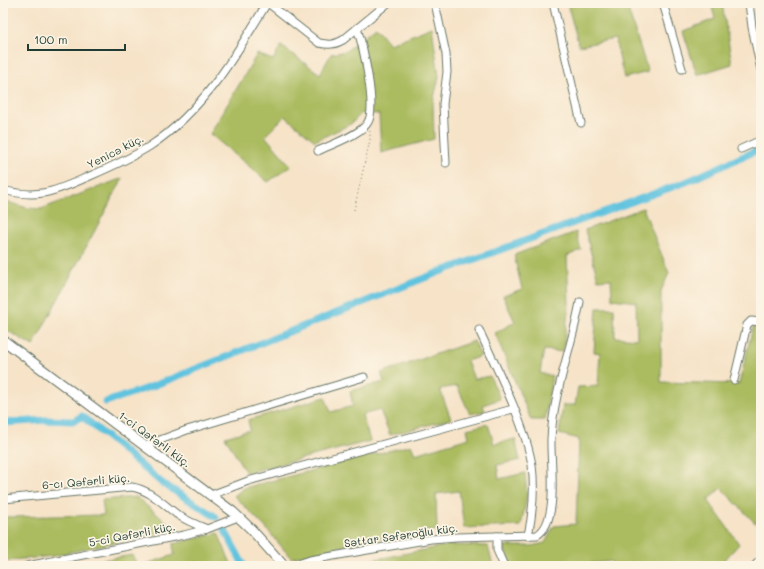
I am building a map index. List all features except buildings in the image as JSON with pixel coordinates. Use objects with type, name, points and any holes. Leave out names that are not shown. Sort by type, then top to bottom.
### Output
[{"type":"street","points":[[268,3],[319,42],[329,45],[336,44],[388,3]]},
{"type":"street","name":"Yenicə küç.","points":[[3,190],[23,195],[47,193],[100,171],[151,145],[188,116],[200,102],[219,78],[268,3]]},
{"type":"street","points":[[435,3],[447,66],[443,104],[446,163]]},
{"type":"street","points":[[553,3],[581,123]]},
{"type":"street","points":[[663,3],[682,69]]},
{"type":"street","points":[[749,3],[752,27],[761,70]]},
{"type":"street","points":[[318,151],[360,130],[368,123],[371,104],[362,45],[357,28]]},
{"type":"street","points":[[741,149],[761,140]]},
{"type":"street","name":"Səttar Səfəroğlu küç.","points":[[292,566],[310,560],[431,539],[528,536],[537,535],[542,532],[549,513],[552,497],[551,440],[554,414],[580,302]]},
{"type":"street","points":[[734,380],[747,325],[751,321],[761,322]]},
{"type":"street","points":[[480,330],[526,441],[532,465],[534,501],[528,536]]},
{"type":"street","name":"1-ci Qəfərli küç.","points":[[3,340],[211,495],[238,517],[272,551],[284,566]]},
{"type":"street","points":[[144,446],[187,430],[364,377]]},
{"type":"street","points":[[211,495],[248,481],[513,409]]},
{"type":"street","name":"6-cı Qəfərli küç.","points":[[3,499],[139,488],[186,520],[207,529]]},
{"type":"street","name":"5-ci Qəfərli küç.","points":[[27,566],[207,529],[238,517]]},
{"type":"street","points":[[497,536],[497,550],[504,566]]},
{"type":"street","points":[[756,566],[761,561]]},
{"type":"path","points":[[354,210],[370,140],[368,123]]},
{"type":"green space","points":[[567,3],[626,3],[648,72],[624,78],[615,39],[579,46]]},
{"type":"green space","points":[[711,3],[722,3],[732,64],[697,75],[683,31],[715,19]]},
{"type":"green space","points":[[376,27],[390,44],[432,27],[439,77],[433,102],[434,139],[381,153],[379,114],[362,113],[351,124],[315,141],[285,116],[265,136],[291,166],[268,182],[210,134],[257,54],[273,60],[281,46],[320,74],[331,54],[346,51]]},
{"type":"green space","points":[[123,178],[33,346],[3,328],[3,201],[28,208],[41,209]]},
{"type":"green space","points":[[643,208],[669,273],[661,291],[661,382],[739,384],[753,327],[761,328],[761,484],[757,489],[761,494],[761,529],[721,488],[708,500],[739,544],[721,564],[722,566],[613,566],[611,561],[587,564],[587,566],[512,566],[503,546],[531,546],[545,543],[554,526],[576,524],[579,439],[559,434],[563,405],[575,405],[578,387],[598,386],[600,353],[594,352],[597,308],[614,308],[615,337],[637,339],[636,302],[612,299],[611,279],[598,280],[585,230]]},
{"type":"green space","points":[[576,232],[581,250],[567,256],[569,304],[563,352],[544,350],[540,373],[552,376],[545,420],[531,420],[495,333],[515,322],[503,296],[522,289],[514,255]]},
{"type":"green space","points":[[474,341],[481,356],[467,361],[474,379],[490,376],[500,399],[483,405],[485,411],[470,414],[457,386],[440,389],[451,419],[390,435],[380,410],[362,415],[370,441],[246,473],[225,437],[250,430],[248,420],[325,397],[331,412],[353,406],[350,391],[384,382],[381,373]]},
{"type":"green space","points":[[488,424],[494,444],[515,439],[520,460],[497,465],[499,479],[525,473],[527,496],[521,526],[464,528],[459,491],[436,494],[437,530],[362,542],[291,558],[265,527],[234,496],[244,488],[411,445],[415,454],[469,438],[467,429]]},
{"type":"green space","points":[[136,497],[175,529],[53,556],[3,561],[3,517],[104,515],[102,500]]},
{"type":"green space","points":[[218,533],[232,566],[200,566],[198,562],[185,566],[140,566],[174,555],[173,544]]},
{"type":"green space","points":[[449,545],[488,546],[493,566],[341,566]]},
{"type":"green space","points":[[132,555],[138,566],[67,566]]},
{"type":"waterway","points":[[106,402],[153,386],[437,273],[686,182],[760,149]]},
{"type":"waterway","points":[[3,423],[47,420],[74,421],[82,416],[162,483],[216,517]]},
{"type":"waterway","points":[[224,529],[244,566]]}]
